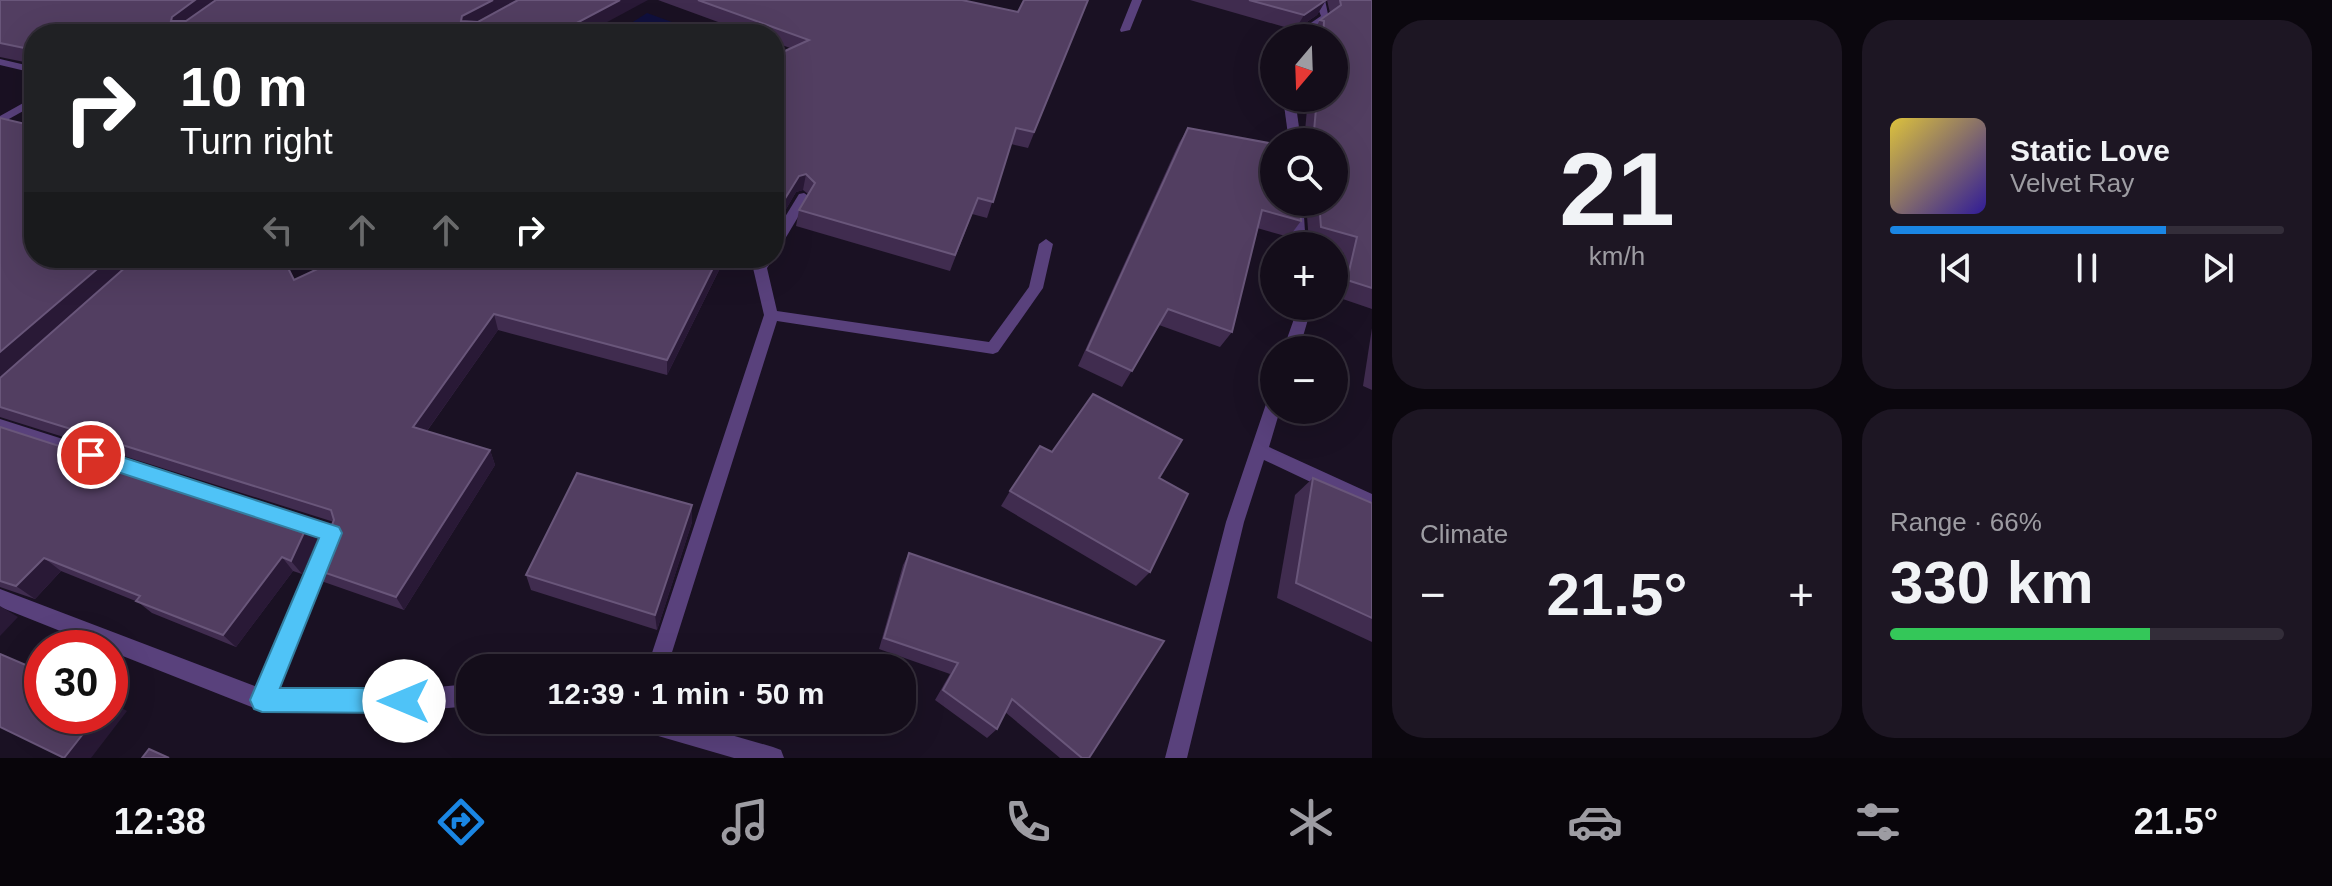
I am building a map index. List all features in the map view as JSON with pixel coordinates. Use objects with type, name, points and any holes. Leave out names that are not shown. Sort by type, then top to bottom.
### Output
[{"type":"street","points":[[1125,30],[1137,0]]},
{"type":"street","points":[[1315,24],[1326,17],[1320,0]]},
{"type":"street","points":[[0,62],[24,68]]},
{"type":"street","points":[[0,121],[24,106]]},
{"type":"street","points":[[784,230],[804,197]]},
{"type":"street","points":[[771,315],[993,348],[1036,288],[1046,244]]},
{"type":"street","points":[[662,654],[771,315],[760,268]]},
{"type":"street","points":[[1176,758],[1235,522],[1267,424]]},
{"type":"street","points":[[0,426],[332,533],[262,700]]},
{"type":"street","points":[[1259,450],[1372,503]]},
{"type":"street","points":[[0,598],[262,700],[404,701],[456,696]]},
{"type":"street","points":[[690,734],[773,758]]},
{"type":"shaded area","points":[[647,13],[677,24],[630,24]]},
{"type":"building","points":[[0,0],[195,0],[171,21],[186,21],[216,0],[493,0],[462,16],[461,21],[478,22],[518,0],[620,0],[575,24],[24,24],[24,48],[0,43]]},
{"type":"building","points":[[698,0],[962,0],[1018,12],[1024,0],[1088,0],[1034,132],[1016,128],[993,202],[978,198],[955,255],[799,210],[815,183],[806,174],[799,176],[784,200],[784,51],[809,40],[784,31],[784,24],[765,24]]},
{"type":"building","points":[[1249,0],[1326,0],[1304,15]]},
{"type":"building","points":[[1340,0],[1372,0],[1372,288],[1348,280],[1357,237],[1348,232],[1321,227],[1320,216],[1348,216],[1348,128],[1314,128],[1316,112],[1348,112],[1348,24],[1324,24],[1320,20],[1341,5]]},
{"type":"building","points":[[0,118],[24,124],[24,268],[98,268],[0,352]]},
{"type":"building","points":[[1188,128],[1260,141],[1261,216],[1232,332],[1168,309],[1132,371],[1087,350]]},
{"type":"building","points":[[1283,216],[1301,216],[1301,221]]},
{"type":"building","points":[[125,268],[288,268],[294,280],[320,268],[713,268],[667,360],[494,314],[413,427],[490,450],[396,597],[314,569],[334,520],[331,510],[0,407],[0,378]]},
{"type":"building","points":[[1093,394],[1182,440],[1159,478],[1188,494],[1150,572],[1010,491],[1040,446],[1052,452]]},
{"type":"building","points":[[0,427],[307,526],[291,561],[282,557],[223,635],[136,601],[140,596],[44,558],[16,586],[0,581]]},
{"type":"building","points":[[577,473],[692,505],[655,615],[526,575]]},
{"type":"building","points":[[1313,478],[1372,503],[1372,618],[1296,583]]},
{"type":"building","points":[[909,553],[1164,641],[1089,758],[1082,758],[1012,699],[997,729],[943,690],[958,663],[884,638]]},
{"type":"building","points":[[0,654],[24,664],[24,734],[83,734],[64,758],[0,727]]},
{"type":"building","points":[[149,749],[169,758],[142,758]]},
{"type":"route","points":[[91,455],[332,533],[262,700],[404,701]]}]
